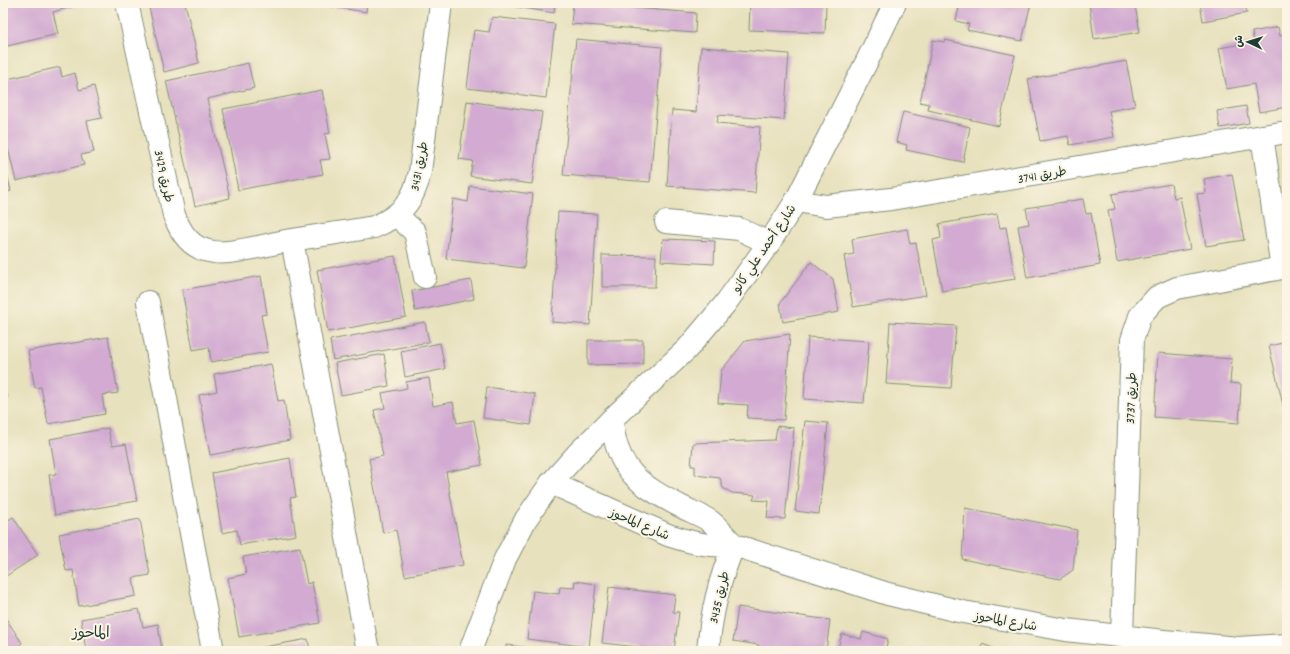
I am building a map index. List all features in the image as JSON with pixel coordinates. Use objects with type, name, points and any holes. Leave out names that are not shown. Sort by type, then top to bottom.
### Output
[{"type":"street","name":"طريق 3429","points":[[127,3],[174,215],[179,229],[188,240],[199,248],[213,252],[228,252],[292,240]]},
{"type":"street","name":"طريق 3431","points":[[292,240],[374,227],[386,222],[396,215],[405,207],[412,196],[417,185],[441,3]]},
{"type":"street","name":"شارع أحمد علي كانو","points":[[551,483],[612,419],[687,349],[725,304],[796,201],[867,61],[894,3]]},
{"type":"street","name":"طريق 3741","points":[[796,201],[826,206],[891,199],[1287,132]]},
{"type":"street","name":"طريق 3737","points":[[1122,636],[1132,340],[1140,316],[1157,297],[1177,288],[1284,268],[1262,136]]},
{"type":"street","points":[[396,215],[415,232],[425,277]]},
{"type":"street","points":[[666,222],[738,229],[768,243]]},
{"type":"street","points":[[292,240],[365,638],[369,651]]},
{"type":"street","points":[[148,302],[213,651]]},
{"type":"street","points":[[612,419],[616,448],[623,462],[631,473],[650,490],[710,521],[723,532],[734,545]]},
{"type":"street","points":[[470,651],[505,559],[526,519],[551,483]]},
{"type":"street","name":"شارع الماحوز","points":[[551,483],[668,535],[697,544],[714,546],[734,545],[888,594],[962,612],[1066,630],[1238,650],[1287,645]]},
{"type":"street","name":"طريق 3435","points":[[708,651],[713,610],[718,587],[734,545]]},
{"type":"building","points":[[3,3],[74,3],[75,6],[53,12],[58,34],[3,47]]},
{"type":"building","points":[[148,3],[185,3],[199,63],[164,72]]},
{"type":"building","points":[[327,3],[367,3],[366,12],[327,6]]},
{"type":"building","points":[[493,3],[555,3],[554,13]]},
{"type":"building","points":[[573,3],[696,13],[695,33],[571,24]]},
{"type":"building","points":[[750,3],[826,3],[825,33],[749,30]]},
{"type":"building","points":[[960,3],[1031,3],[1022,41],[967,30],[969,24],[956,21]]},
{"type":"building","points":[[1089,3],[1150,4],[1135,6],[1140,32],[1094,39]]},
{"type":"building","points":[[1200,3],[1245,3],[1247,13],[1203,21]]},
{"type":"building","points":[[492,17],[555,24],[546,98],[467,88],[474,30],[489,32]]},
{"type":"building","points":[[1278,27],[1280,36],[1287,35],[1287,107],[1259,112],[1254,84],[1227,89],[1219,48],[1254,42],[1252,32]]},
{"type":"building","points":[[576,39],[662,47],[650,182],[563,175]]},
{"type":"building","points":[[933,40],[944,42],[945,40],[1015,55],[999,126],[928,110],[929,104],[920,102]]},
{"type":"building","points":[[701,47],[789,54],[784,120],[718,115],[717,123],[760,127],[755,193],[667,186],[672,110],[696,112]]},
{"type":"building","points":[[1126,61],[1135,106],[1109,111],[1114,137],[1070,145],[1068,136],[1040,141],[1028,79]]},
{"type":"building","points":[[248,63],[254,88],[207,99],[230,198],[195,206],[166,81]]},
{"type":"building","points":[[60,67],[62,77],[75,73],[79,90],[94,86],[102,118],[87,121],[94,152],[81,155],[84,165],[16,181],[3,128],[3,80]]},
{"type":"building","points":[[322,90],[330,133],[325,134],[330,159],[320,160],[323,174],[238,190],[223,109]]},
{"type":"building","points":[[467,101],[542,112],[532,184],[470,176],[473,161],[459,159]]},
{"type":"building","points":[[1246,106],[1249,123],[1220,128],[1217,111]]},
{"type":"building","points":[[903,112],[970,127],[963,162],[906,150],[907,145],[896,142]]},
{"type":"building","points":[[3,157],[11,191],[3,193]]},
{"type":"building","points":[[1232,174],[1244,240],[1206,246],[1197,194],[1206,193],[1204,179]]},
{"type":"building","points":[[1171,184],[1174,198],[1180,197],[1190,249],[1117,262],[1108,210],[1115,209],[1112,194]]},
{"type":"building","points":[[470,186],[533,194],[524,268],[446,259],[453,199],[468,202]]},
{"type":"building","points":[[1083,199],[1086,214],[1091,213],[1100,265],[1027,278],[1018,226],[1029,224],[1026,208]]},
{"type":"building","points":[[558,212],[597,214],[590,325],[552,322]]},
{"type":"building","points":[[997,214],[1000,228],[1006,227],[1015,279],[942,291],[933,240],[941,238],[939,224]]},
{"type":"building","points":[[907,229],[910,244],[916,243],[926,295],[853,307],[844,256],[854,254],[852,239]]},
{"type":"building","points":[[663,239],[715,241],[714,264],[661,261]]},
{"type":"building","points":[[602,255],[656,256],[655,287],[602,287]]},
{"type":"building","points":[[395,256],[406,317],[328,332],[317,270]]},
{"type":"building","points":[[811,262],[833,279],[839,312],[783,322],[780,303]]},
{"type":"building","points":[[261,276],[267,314],[261,315],[268,352],[211,362],[209,347],[193,350],[182,290]]},
{"type":"building","points":[[471,280],[474,299],[415,311],[412,291]]},
{"type":"building","points":[[425,322],[429,342],[333,360],[330,340]]},
{"type":"building","points":[[890,322],[956,326],[951,388],[886,384]]},
{"type":"building","points":[[790,334],[784,420],[747,418],[748,405],[718,403],[721,371],[745,341]]},
{"type":"building","points":[[108,337],[118,393],[102,395],[105,414],[48,424],[41,387],[35,388],[28,351]]},
{"type":"building","points":[[808,337],[869,341],[864,403],[804,399]]},
{"type":"building","points":[[588,340],[643,340],[643,364],[588,365]]},
{"type":"building","points":[[1287,342],[1287,408],[1284,409],[1269,346]]},
{"type":"building","points":[[440,343],[445,369],[405,377],[401,351]]},
{"type":"building","points":[[1158,353],[1232,359],[1230,383],[1241,384],[1239,423],[1154,417]]},
{"type":"building","points":[[384,354],[389,386],[341,395],[335,363]]},
{"type":"building","points":[[271,364],[278,401],[284,400],[290,440],[210,455],[199,395],[217,391],[214,374]]},
{"type":"building","points":[[429,378],[433,406],[453,402],[457,423],[474,420],[482,465],[446,472],[463,565],[405,576],[396,530],[383,533],[369,459],[383,456],[374,410],[385,408],[382,393],[407,388],[406,382]]},
{"type":"building","points":[[487,387],[535,394],[531,425],[483,418]]},
{"type":"building","points":[[3,390],[8,397],[3,401]]},
{"type":"building","points":[[805,421],[828,423],[819,514],[795,511]]},
{"type":"building","points":[[777,426],[794,428],[785,519],[767,518],[769,501],[753,500],[755,495],[732,493],[723,488],[720,478],[695,475],[695,466],[691,466],[693,443],[775,440]]},
{"type":"building","points":[[108,428],[112,446],[126,444],[137,501],[55,515],[49,475],[56,474],[50,439]]},
{"type":"building","points":[[290,458],[296,497],[290,498],[296,535],[240,545],[237,530],[222,533],[212,473]]},
{"type":"building","points":[[965,508],[1077,530],[1073,570],[1060,579],[962,559]]},
{"type":"building","points":[[13,517],[38,555],[3,578],[3,520],[5,522]]},
{"type":"building","points":[[140,519],[150,575],[133,578],[136,596],[79,606],[73,570],[66,571],[59,534]]},
{"type":"building","points":[[300,547],[307,584],[312,582],[320,623],[239,637],[228,578],[246,574],[243,557]]},
{"type":"building","points":[[575,581],[596,584],[589,647],[527,639],[533,591],[559,594],[560,587],[574,588]]},
{"type":"building","points":[[609,587],[675,595],[673,612],[679,612],[674,651],[602,643]]},
{"type":"building","points":[[738,607],[830,620],[826,651],[758,651],[759,645],[733,641]]},
{"type":"building","points":[[139,609],[143,627],[158,624],[162,651],[86,651],[81,619]]},
{"type":"building","points":[[3,614],[22,643],[14,649],[16,651],[3,651]]},
{"type":"building","points":[[863,632],[888,639],[885,651],[837,651],[842,634],[861,639]]},
{"type":"building","points":[[308,639],[310,651],[247,651],[247,650]]},
{"type":"building","points":[[982,644],[1001,651],[981,651]]},
{"type":"building","points":[[506,645],[548,650],[506,651]]},
{"type":"district","name":"الماحوز","points":[[91,632]]}]
